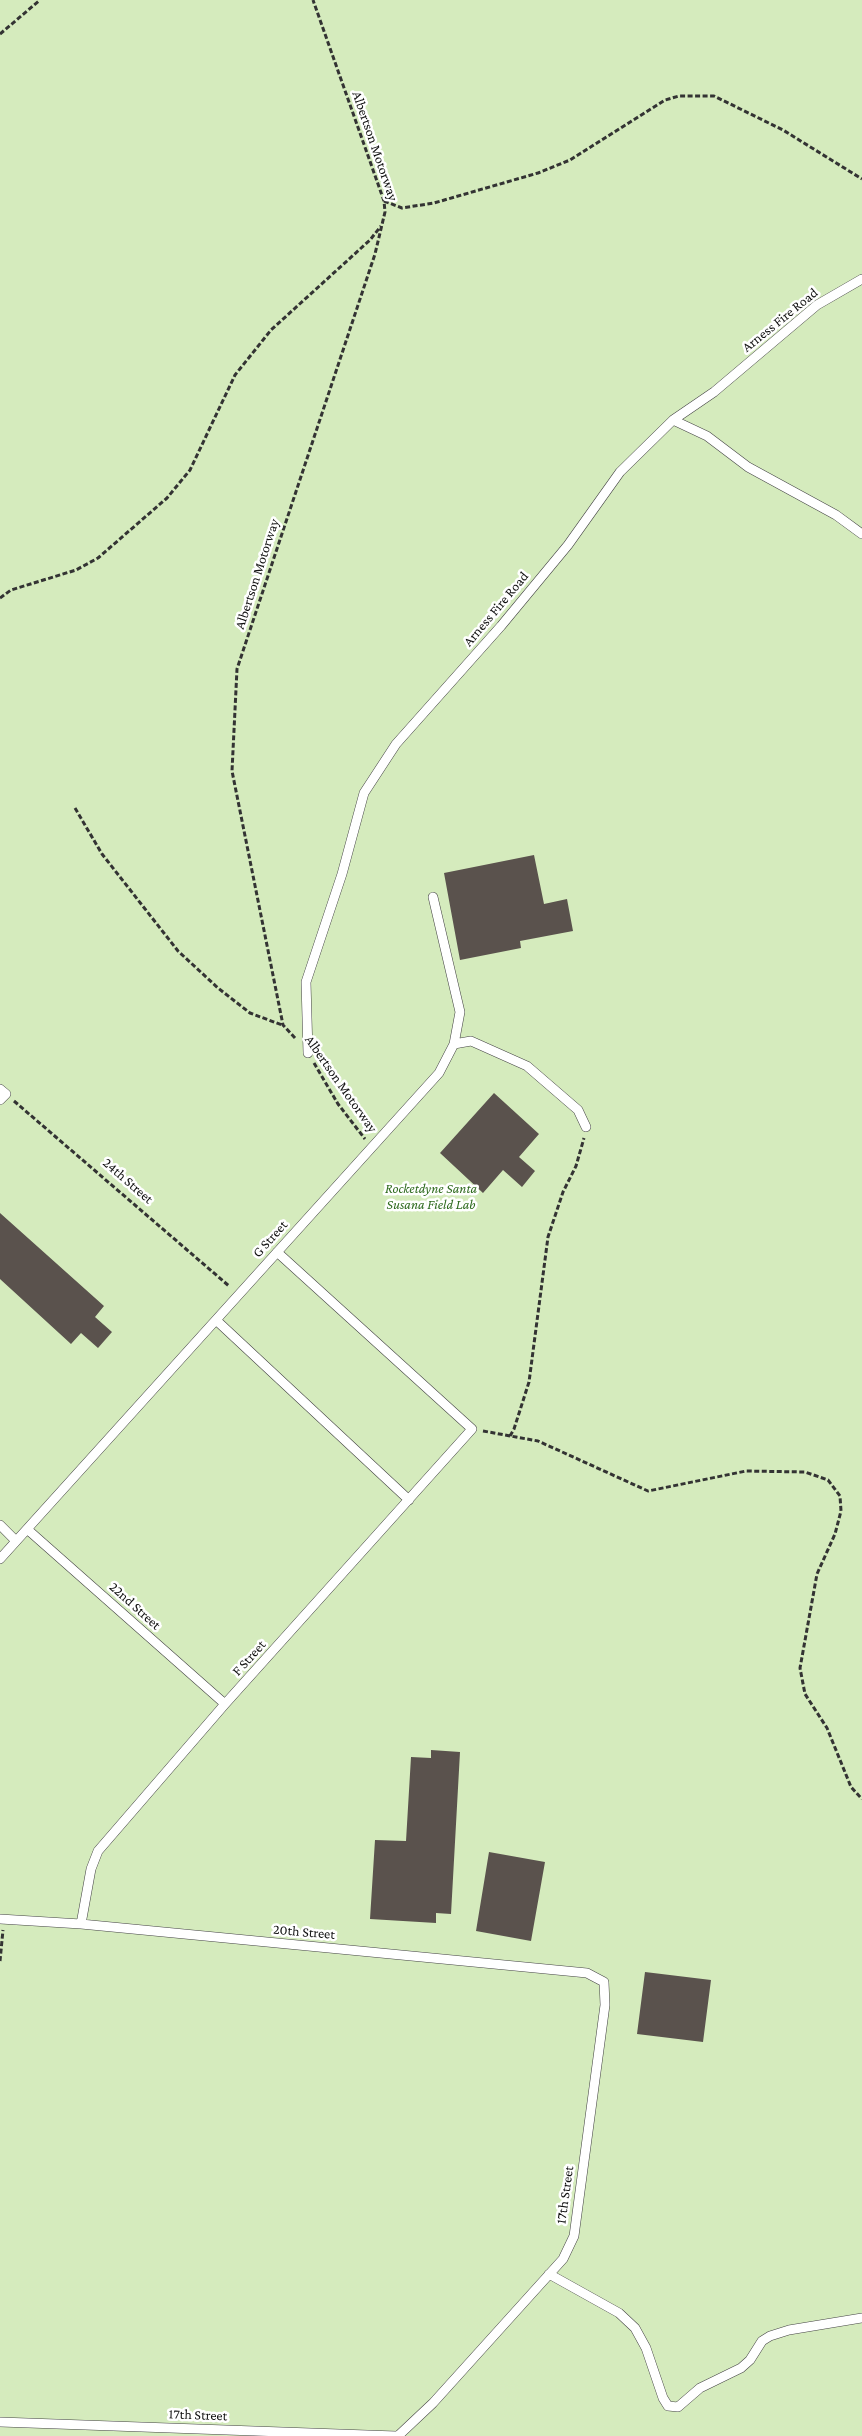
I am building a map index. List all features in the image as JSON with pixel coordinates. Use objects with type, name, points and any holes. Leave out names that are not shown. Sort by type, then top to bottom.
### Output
[{"type":"lane","name":"Arness Fire Road","points":[[308,1053],[306,982],[342,874],[364,793],[396,744],[513,611],[568,545],[620,472],[673,420],[714,392],[817,305],[862,279]]},
{"type":"lane","points":[[673,420],[707,436],[748,467],[836,515],[862,534]]},
{"type":"lane","name":"G Street","points":[[0,1559],[239,1295],[370,1146],[439,1073],[454,1044],[460,1012],[433,898]]},
{"type":"lane","points":[[454,1044],[471,1041],[527,1066],[578,1110],[586,1128]]},
{"type":"lane","points":[[277,1252],[472,1429]]},
{"type":"lane","points":[[216,1320],[409,1500]]},
{"type":"lane","name":"F Street","points":[[81,1924],[91,1870],[98,1851],[226,1704],[472,1429]]},
{"type":"lane","points":[[0,1525],[16,1541]]},
{"type":"lane","name":"22nd Street","points":[[27,1528],[226,1704]]},
{"type":"lane","name":"20th Street","points":[[2,1919],[81,1924],[586,1973],[604,1982]]},
{"type":"lane","name":"17th Street","points":[[0,2422],[397,2436],[433,2403],[549,2274],[562,2259],[574,2236],[605,2005],[604,1982]]},
{"type":"lane","points":[[549,2274],[619,2313],[635,2328],[646,2348],[663,2398],[668,2406],[678,2407],[700,2388],[741,2368],[750,2360],[762,2341],[770,2336],[789,2330],[862,2318]]},
{"type":"path","points":[[0,34],[40,0]]},
{"type":"path","name":"Albertson Motorway","points":[[312,0],[384,201],[385,212],[375,254],[237,669],[232,771],[283,1025],[308,1053],[338,1104],[370,1146]]},
{"type":"path","points":[[384,201],[402,208],[434,203],[538,173],[570,160],[665,100],[679,96],[714,96],[783,130],[862,180]]},
{"type":"path","points":[[0,598],[11,590],[76,570],[98,558],[167,498],[190,470],[235,375],[271,330],[370,240],[382,224]]},
{"type":"path","points":[[75,808],[102,854],[178,951],[218,988],[250,1013],[283,1025]]},
{"type":"path","name":"24th Street","points":[[2,1094],[239,1295]]},
{"type":"path","points":[[510,1436],[514,1430],[529,1382],[548,1237],[563,1192],[576,1166],[586,1128]]},
{"type":"path","points":[[472,1429],[538,1440],[648,1490],[746,1471],[805,1472],[828,1480],[840,1496],[840,1511],[835,1534],[817,1574],[800,1668],[805,1694],[827,1728],[851,1787],[862,1799]]},
{"type":"path","points":[[0,1961],[2,1919]]},
{"type":"green space","name":"Rocketdyne Santa Susana Field Lab","points":[[0,0],[862,0],[862,2436],[0,2436]]},
{"type":"building","points":[[534,855],[544,904],[567,899],[573,931],[520,941],[521,948],[460,960],[444,873]]},
{"type":"building","points":[[494,1093],[539,1134],[519,1157],[535,1171],[522,1187],[503,1170],[483,1193],[440,1153]]},
{"type":"building","points":[[0,1213],[104,1306],[95,1317],[112,1332],[98,1348],[81,1333],[71,1344],[0,1279]]},
{"type":"building","points":[[431,1750],[460,1752],[451,1914],[436,1913],[436,1923],[370,1919],[375,1840],[406,1841],[411,1757],[431,1758]]},
{"type":"building","points":[[489,1852],[545,1862],[531,1941],[476,1931]]},
{"type":"building","points":[[645,1972],[711,1980],[703,2042],[637,2034]]}]
